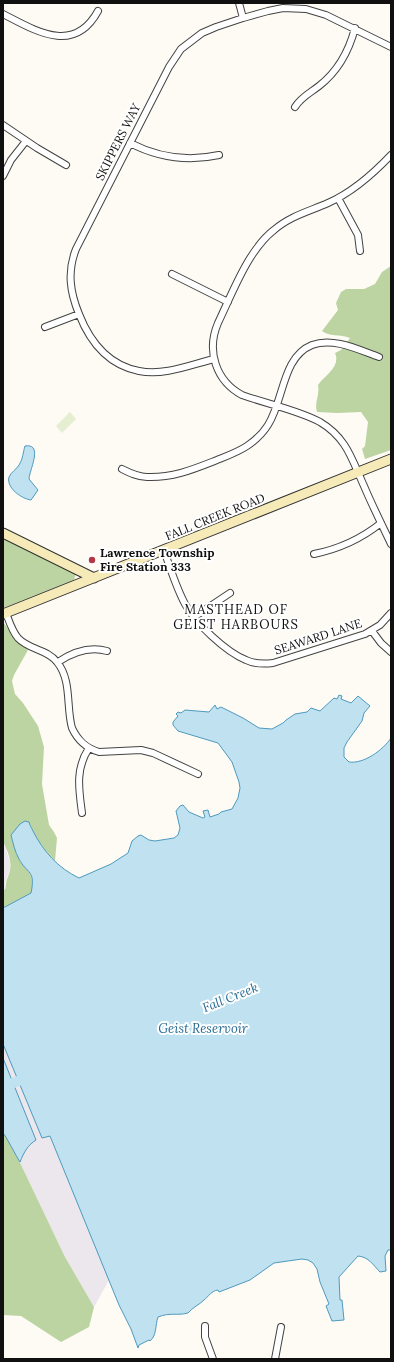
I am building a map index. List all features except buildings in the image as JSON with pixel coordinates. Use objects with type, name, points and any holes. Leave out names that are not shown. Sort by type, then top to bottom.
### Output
[{"type":"main road","name":"FALL CREEK ROAD","points":[[5,614],[391,459]]},
{"type":"main road","points":[[3,533],[94,578]]},
{"type":"street","points":[[239,3],[243,18]]},
{"type":"street","name":"SKIPPERS WAY","points":[[214,359],[160,372],[137,370],[123,366],[106,355],[94,342],[79,314],[70,286],[73,256],[169,67],[181,50],[195,37],[206,31],[243,18],[278,9],[301,8],[326,14],[391,47]]},
{"type":"street","points":[[3,14],[47,35],[57,36],[67,35],[79,31],[91,21],[98,11]]},
{"type":"street","points":[[295,106],[301,99],[323,83],[337,68],[348,48],[355,28]]},
{"type":"street","points":[[3,125],[49,156],[66,165]]},
{"type":"street","points":[[3,176],[12,160],[26,141]]},
{"type":"street","points":[[130,143],[155,154],[177,159],[197,159],[219,155]]},
{"type":"street","points":[[391,155],[369,176],[338,198],[288,220],[266,236],[251,257],[228,302],[214,333],[212,346],[218,372],[232,388],[242,395],[311,418],[331,430],[340,439],[349,452],[391,544]]},
{"type":"street","points":[[338,198],[358,235],[360,251]]},
{"type":"street","points":[[172,274],[228,302]]},
{"type":"street","points":[[45,327],[79,314]]},
{"type":"street","points":[[122,469],[134,475],[170,476],[189,471],[247,447],[260,435],[271,421],[292,363],[299,353],[317,343],[338,343],[379,357]]},
{"type":"street","points":[[314,554],[344,546],[381,523]]},
{"type":"street","name":"SEAWARD LANE","points":[[164,550],[182,598],[189,611],[204,630],[245,660],[268,664],[278,662],[372,631]]},
{"type":"street","points":[[194,617],[230,593]]},
{"type":"street","points":[[391,613],[372,631],[381,644],[391,652]]},
{"type":"street","points":[[5,614],[14,633],[20,641],[50,655],[58,662],[65,676],[72,728],[80,742],[99,752],[106,753],[141,750],[153,753],[198,774]]},
{"type":"street","points":[[58,662],[75,652],[95,649],[107,652]]},
{"type":"street","points":[[82,813],[78,774],[82,759],[89,748]]},
{"type":"street","points":[[205,1326],[205,1337],[213,1359]]},
{"type":"street","points":[[275,1359],[281,1327]]},
{"type":"shaded area","points":[[3,842],[10,861],[10,869],[5,883],[6,888],[3,891]]},
{"type":"shaded area","points":[[3,1044],[42,1138],[50,1135],[109,1280],[94,1307],[65,1257],[3,1127]]},
{"type":"green space","points":[[391,266],[391,450],[365,459],[362,449],[365,446],[368,422],[361,412],[317,412],[316,405],[318,385],[334,367],[336,362],[335,353],[341,350],[350,338],[328,334],[322,331],[338,310],[336,303],[341,292],[346,289],[364,289],[375,284],[382,272]]},
{"type":"green space","points":[[70,412],[76,419],[62,433],[56,426]]},
{"type":"green space","points":[[3,536],[76,573],[74,580],[3,608]]},
{"type":"green space","points":[[3,622],[18,641],[28,650],[12,681],[15,694],[23,703],[38,726],[44,747],[42,784],[49,825],[57,838],[55,861],[39,843],[36,837],[19,860],[26,867],[32,878],[31,893],[3,908],[3,891],[6,888],[6,883],[10,872],[10,863],[9,855],[3,842]]},
{"type":"green space","points":[[3,1127],[65,1257],[94,1307],[89,1327],[61,1342],[21,1316],[3,1315]]},
{"type":"water","points":[[25,446],[31,446],[35,453],[29,479],[38,490],[31,500],[23,498],[12,489],[9,481],[10,475],[20,463]]},
{"type":"water","name":"Geist Reservoir","points":[[339,695],[342,696],[341,699],[351,703],[358,696],[370,706],[364,713],[362,721],[344,748],[344,757],[349,762],[361,761],[373,755],[388,743],[391,738],[391,1250],[388,1250],[385,1256],[386,1271],[380,1272],[368,1260],[358,1256],[339,1277],[340,1300],[342,1300],[344,1320],[332,1321],[326,1306],[329,1304],[320,1282],[317,1269],[313,1263],[302,1259],[274,1263],[250,1280],[219,1292],[218,1290],[214,1291],[188,1313],[158,1317],[155,1333],[152,1339],[139,1345],[138,1348],[50,1136],[42,1138],[3,1044],[3,908],[31,893],[32,886],[32,876],[22,864],[14,847],[11,835],[20,824],[25,821],[29,822],[46,852],[64,869],[79,878],[111,864],[128,853],[132,841],[138,836],[141,835],[149,840],[155,841],[174,838],[178,835],[180,828],[176,811],[180,806],[183,805],[189,812],[203,818],[205,817],[203,811],[208,810],[210,817],[232,809],[238,798],[240,788],[232,762],[218,743],[178,731],[173,725],[173,722],[178,716],[176,714],[178,712],[181,713],[185,710],[209,712],[215,705],[217,709],[221,707],[259,728],[272,729],[295,714],[307,712],[311,708],[320,711],[334,698],[337,699]]},
{"type":"water","points":[[3,1058],[36,1140],[26,1149],[20,1162],[3,1133]]},
{"type":"waterway","name":"Fall Creek","points":[[3,1087],[31,1076]]},
{"type":"place","name":"Lawrence Township Fire Station 333","points":[[92,560]]},
{"type":"district","name":"MASTHEAD OF GEIST HARBOURS","points":[[236,616]]}]
